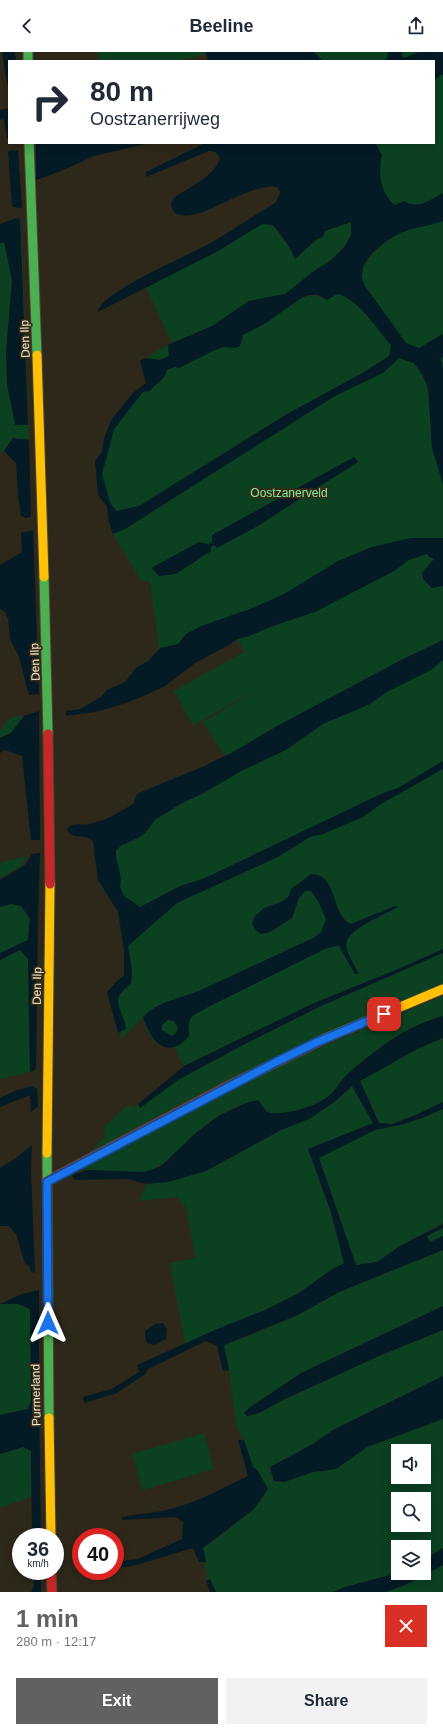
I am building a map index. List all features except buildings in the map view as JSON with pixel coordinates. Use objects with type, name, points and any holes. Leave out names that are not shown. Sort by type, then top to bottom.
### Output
[{"type":"street","name":"Den Ilp","points":[[29,144],[43,514],[47,692],[50,881],[47,1182]]},
{"type":"street","points":[[47,1182],[224,1088],[315,1043],[443,989]]},
{"type":"street","name":"Purmerland","points":[[47,1182],[48,1384],[51,1528]]},
{"type":"street","points":[[51,1580],[52,1592]]},
{"type":"green space","points":[[98,52],[205,52],[206,54],[182,60],[99,60]]},
{"type":"green space","name":"Oostzanerveld","points":[[314,52],[443,52],[443,949],[404,967],[312,1004],[184,1066],[174,1047],[162,1046],[153,1039],[143,1018],[121,1039],[121,1034],[111,1001],[127,973],[118,912],[113,897],[109,898],[99,883],[93,842],[87,837],[72,835],[67,830],[87,828],[130,810],[137,801],[137,795],[141,792],[225,756],[203,722],[263,686],[193,725],[174,691],[244,652],[237,639],[98,709],[79,709],[91,706],[130,680],[136,668],[148,661],[159,648],[150,581],[141,581],[113,534],[100,486],[102,454],[123,408],[166,370],[241,339],[242,334],[301,298],[315,296],[327,300],[361,275],[364,265],[374,252],[386,241],[402,232],[413,205],[396,205],[389,200],[385,194],[378,167],[375,144],[435,144],[435,60],[322,60]]},
{"type":"green space","points":[[17,218],[21,220],[29,440],[13,439],[4,451],[0,453],[0,224]]},
{"type":"green space","points":[[351,222],[351,235],[345,246],[330,261],[314,271],[285,294],[249,301],[212,326],[172,343],[146,288],[218,251],[262,223],[273,225],[282,239],[289,246],[314,243],[317,239],[323,237],[325,231]]},
{"type":"green space","points":[[168,345],[169,356],[160,360],[145,358]]},
{"type":"green space","points":[[24,716],[11,733],[0,738],[0,731],[10,717]]},
{"type":"green space","points":[[27,856],[21,866],[0,878],[0,864],[2,862]]},
{"type":"green space","points":[[11,904],[21,906],[30,919],[28,940],[0,953],[0,907]]},
{"type":"green space","points":[[20,950],[28,959],[30,1072],[0,1079],[0,960]]},
{"type":"green space","points":[[443,953],[443,983],[86,1156],[105,1136],[104,1127],[128,1105],[134,1108],[138,1104],[140,1108],[178,1080],[243,1045],[321,1006]]},
{"type":"green space","points":[[443,996],[443,1016],[414,1027],[388,1042],[353,1069],[332,1093],[319,1102],[292,1112],[282,1113],[267,1112],[258,1100],[241,1105],[225,1112],[210,1122],[160,1166],[145,1172],[122,1173],[80,1169],[298,1057]]},
{"type":"green space","points":[[443,1038],[443,1102],[392,1124],[379,1123],[360,1081],[419,1048]]},
{"type":"green space","points":[[353,1086],[373,1123],[308,1149],[330,1209],[344,1263],[331,1270],[299,1293],[265,1310],[185,1344],[170,1263],[195,1258],[186,1207],[176,1197],[139,1201],[146,1184],[168,1182],[206,1171],[281,1130],[309,1119],[333,1103]]},
{"type":"green space","points":[[443,1109],[443,1223],[400,1246],[377,1262],[356,1266],[318,1158],[375,1130],[404,1124]]},
{"type":"green space","points":[[443,1228],[443,1236],[430,1242],[427,1236]]},
{"type":"green space","points":[[443,1250],[443,1306],[301,1373],[249,1408],[244,1413],[247,1416],[259,1413],[283,1400],[379,1356],[443,1330],[443,1376],[333,1430],[313,1444],[270,1468],[274,1481],[284,1482],[313,1472],[336,1469],[367,1447],[443,1419],[443,1548],[431,1556],[431,1540],[391,1540],[391,1575],[345,1587],[333,1592],[216,1592],[210,1580],[206,1581],[207,1573],[204,1566],[206,1562],[203,1548],[231,1528],[253,1467],[244,1440],[236,1426],[229,1370],[223,1345],[249,1336],[298,1315],[339,1292]]},
{"type":"green space","points":[[0,1304],[18,1304],[30,1309],[31,1401],[28,1409],[0,1415]]},
{"type":"green space","points":[[204,1433],[214,1469],[143,1490],[132,1454]]},
{"type":"green space","points":[[23,1447],[31,1451],[32,1497],[0,1508],[0,1454]]},
{"type":"green space","points":[[443,1565],[443,1592],[386,1592],[415,1580],[431,1580],[431,1571]]},
{"type":"water","points":[[2,52],[15,52],[16,60],[8,60],[7,85]]},
{"type":"water","points":[[205,52],[314,52],[322,60],[209,60]]},
{"type":"water","points":[[388,52],[402,52],[402,57],[407,57],[419,52],[443,52],[443,74],[435,79],[435,60],[385,60]]},
{"type":"water","points":[[8,108],[7,138],[4,119],[0,120],[0,110]]},
{"type":"water","points":[[36,144],[146,144],[94,156],[61,171],[36,180]]},
{"type":"water","points":[[203,144],[376,144],[382,155],[380,175],[383,189],[395,205],[404,201],[414,205],[424,203],[443,193],[443,221],[406,231],[383,244],[376,249],[366,261],[363,268],[362,278],[365,286],[406,343],[419,348],[443,334],[443,356],[441,360],[443,368],[443,484],[432,448],[428,389],[423,376],[414,363],[399,358],[383,373],[335,396],[125,529],[113,534],[108,519],[107,506],[98,495],[95,461],[102,452],[104,438],[112,419],[133,393],[146,383],[140,361],[145,358],[160,360],[169,356],[168,345],[212,326],[249,301],[285,294],[314,271],[330,261],[345,246],[351,235],[351,222],[325,231],[323,237],[317,239],[295,259],[283,237],[273,225],[262,224],[218,251],[98,312],[102,304],[128,285],[207,245],[275,203],[280,191],[277,187],[257,189],[200,213],[182,215],[173,211],[171,205],[172,201],[175,197],[200,181],[212,171],[220,159],[217,154],[209,151],[146,177],[146,172]],"holes":[[[337,294],[351,300],[372,321],[391,345],[389,356],[364,372],[287,414],[139,506],[116,511],[110,502],[102,474],[114,429],[143,392],[150,391],[164,377],[167,370],[175,367],[179,368],[217,349],[224,347],[235,348],[240,346],[243,335],[266,323],[301,298],[309,295],[318,295],[327,300]]]},
{"type":"water","points":[[8,151],[18,151],[22,208],[12,207]]},
{"type":"water","points":[[17,218],[20,219],[28,425],[15,425],[7,384],[6,351],[12,280],[4,242],[0,243],[0,224]]},
{"type":"water","points":[[13,438],[29,440],[31,517],[26,518],[21,516],[16,463],[4,451]]},
{"type":"water","points":[[354,457],[358,462],[256,527],[217,548],[214,545],[211,547],[211,551],[176,574],[159,576],[151,568],[199,542],[208,544],[212,542],[212,535]]},
{"type":"water","points":[[33,530],[39,694],[29,695],[19,657],[10,639],[8,619],[5,612],[0,609],[0,565],[22,552],[21,533]]},
{"type":"water","points":[[411,538],[443,538],[443,586],[432,588],[423,579],[422,573],[434,559],[429,557],[427,554],[409,560],[394,571],[315,612],[237,639],[229,645],[195,663],[165,686],[141,697],[96,712],[66,716],[66,711],[80,709],[101,697],[107,690],[125,682],[136,668],[148,661],[160,648],[178,644],[186,634],[201,626],[250,609],[284,594],[338,561],[372,547]]},
{"type":"water","points":[[443,640],[443,660],[431,670],[387,692],[370,704],[323,724],[286,750],[241,771],[202,794],[182,803],[155,820],[145,833],[138,838],[122,845],[116,850],[116,857],[121,878],[120,887],[124,896],[140,907],[180,886],[205,878],[383,793],[398,788],[443,761],[443,769],[381,804],[363,817],[323,834],[310,837],[278,857],[177,903],[128,946],[132,971],[131,984],[124,990],[118,1000],[118,1005],[126,1029],[118,1033],[107,992],[124,976],[124,950],[118,912],[98,880],[93,842],[87,837],[72,835],[67,830],[69,827],[74,825],[96,823],[112,816],[133,804],[137,794],[202,767],[231,753],[279,725],[403,659]]},
{"type":"water","points":[[39,711],[40,840],[31,840],[22,756],[5,750],[0,753],[0,738],[11,733],[24,716]]},
{"type":"water","points":[[40,853],[36,1069],[30,1072],[28,959],[20,950],[0,960],[0,953],[28,940],[30,919],[21,906],[11,904],[0,907],[0,880],[25,865],[32,854]]},
{"type":"water","points":[[311,874],[320,876],[330,887],[344,919],[351,924],[395,906],[398,907],[359,928],[347,939],[346,945],[348,952],[359,974],[355,974],[339,946],[325,949],[194,1015],[191,1017],[189,1024],[189,1036],[181,1044],[174,1047],[160,1045],[150,1033],[143,1017],[149,1011],[162,1004],[198,991],[242,971],[315,937],[321,932],[326,919],[318,901],[311,891],[305,891],[299,898],[292,918],[270,932],[261,934],[255,930],[252,923],[255,916],[264,908],[283,901],[289,896],[291,889]],"holes":[[[168,1020],[174,1021],[178,1028],[176,1033],[172,1036],[162,1030],[162,1025]]]},
{"type":"water","points":[[443,949],[443,953],[321,1006],[243,1045],[178,1080],[140,1108],[138,1104],[184,1066],[312,1004]]},
{"type":"water","points":[[443,1016],[443,1038],[419,1048],[360,1081],[379,1123],[392,1124],[443,1102],[443,1109],[404,1124],[375,1130],[319,1158],[356,1265],[377,1262],[400,1246],[443,1224],[443,1228],[427,1236],[430,1242],[443,1236],[443,1250],[339,1292],[298,1315],[224,1345],[229,1370],[223,1371],[217,1346],[206,1341],[148,1369],[145,1374],[117,1393],[84,1403],[83,1397],[112,1389],[139,1372],[137,1365],[217,1329],[265,1310],[299,1293],[331,1270],[344,1263],[330,1209],[308,1149],[373,1123],[352,1086],[333,1103],[309,1119],[281,1130],[206,1171],[168,1182],[146,1184],[128,1179],[74,1180],[72,1175],[88,1170],[145,1172],[161,1166],[197,1132],[220,1115],[246,1103],[258,1100],[267,1112],[274,1113],[292,1112],[310,1106],[326,1098],[353,1069],[388,1042],[414,1027]]},
{"type":"water","points":[[33,1086],[37,1089],[38,1106],[31,1112],[30,1095],[0,1107],[0,1098],[17,1090]]},
{"type":"water","points":[[32,1145],[31,1171],[35,1273],[31,1272],[29,1266],[25,1264],[16,1234],[9,1226],[0,1226],[0,1168],[16,1158]]},
{"type":"water","points":[[39,1290],[41,1528],[32,1528],[31,1451],[23,1447],[0,1454],[0,1415],[28,1409],[31,1401],[30,1309],[18,1304],[0,1304],[22,1294]]},
{"type":"water","points":[[443,1306],[443,1330],[379,1356],[283,1400],[259,1413],[247,1416],[244,1413],[249,1408],[301,1373]]},
{"type":"water","points":[[163,1323],[167,1329],[166,1339],[155,1345],[147,1343],[145,1331],[155,1324]]},
{"type":"water","points":[[443,1376],[443,1419],[367,1447],[336,1469],[313,1472],[284,1482],[274,1481],[270,1467],[313,1444],[333,1430]]},
{"type":"water","points":[[238,1440],[244,1440],[253,1467],[258,1471],[268,1489],[254,1509],[203,1548],[206,1562],[199,1562],[193,1548],[133,1566],[124,1567],[124,1561],[138,1559],[182,1539],[183,1522],[176,1517],[123,1520],[121,1517],[159,1512],[191,1503],[248,1476]]},
{"type":"water","points":[[443,1548],[443,1565],[431,1571],[431,1556]]},
{"type":"water","points":[[391,1575],[391,1580],[415,1580],[386,1592],[333,1592],[345,1587]]},
{"type":"water","points":[[210,1579],[216,1592],[210,1592],[206,1581]]},
{"type":"water","points":[[34,1580],[41,1580],[41,1592],[31,1592],[34,1585]]},
{"type":"traffic: fast","points":[[28,52],[28,60]]},
{"type":"traffic: fast","points":[[29,144],[37,355]]},
{"type":"traffic: fast","points":[[44,577],[48,734]]},
{"type":"traffic: fast","points":[[47,1153],[49,1418]]},
{"type":"traffic: slow","points":[[37,355],[44,577]]},
{"type":"traffic: slow","points":[[47,1153],[50,884]]},
{"type":"traffic: slow","points":[[324,1039],[443,989]]},
{"type":"traffic: slow","points":[[49,1418],[51,1528]]},
{"type":"traffic: jam","points":[[48,734],[50,884]]},
{"type":"traffic: jam","points":[[47,1181],[224,1088],[324,1039]]},
{"type":"traffic: jam","points":[[51,1580],[52,1592]]},
{"type":"route","points":[[48,1323],[47,1182],[276,1062],[315,1043],[384,1014]]}]
